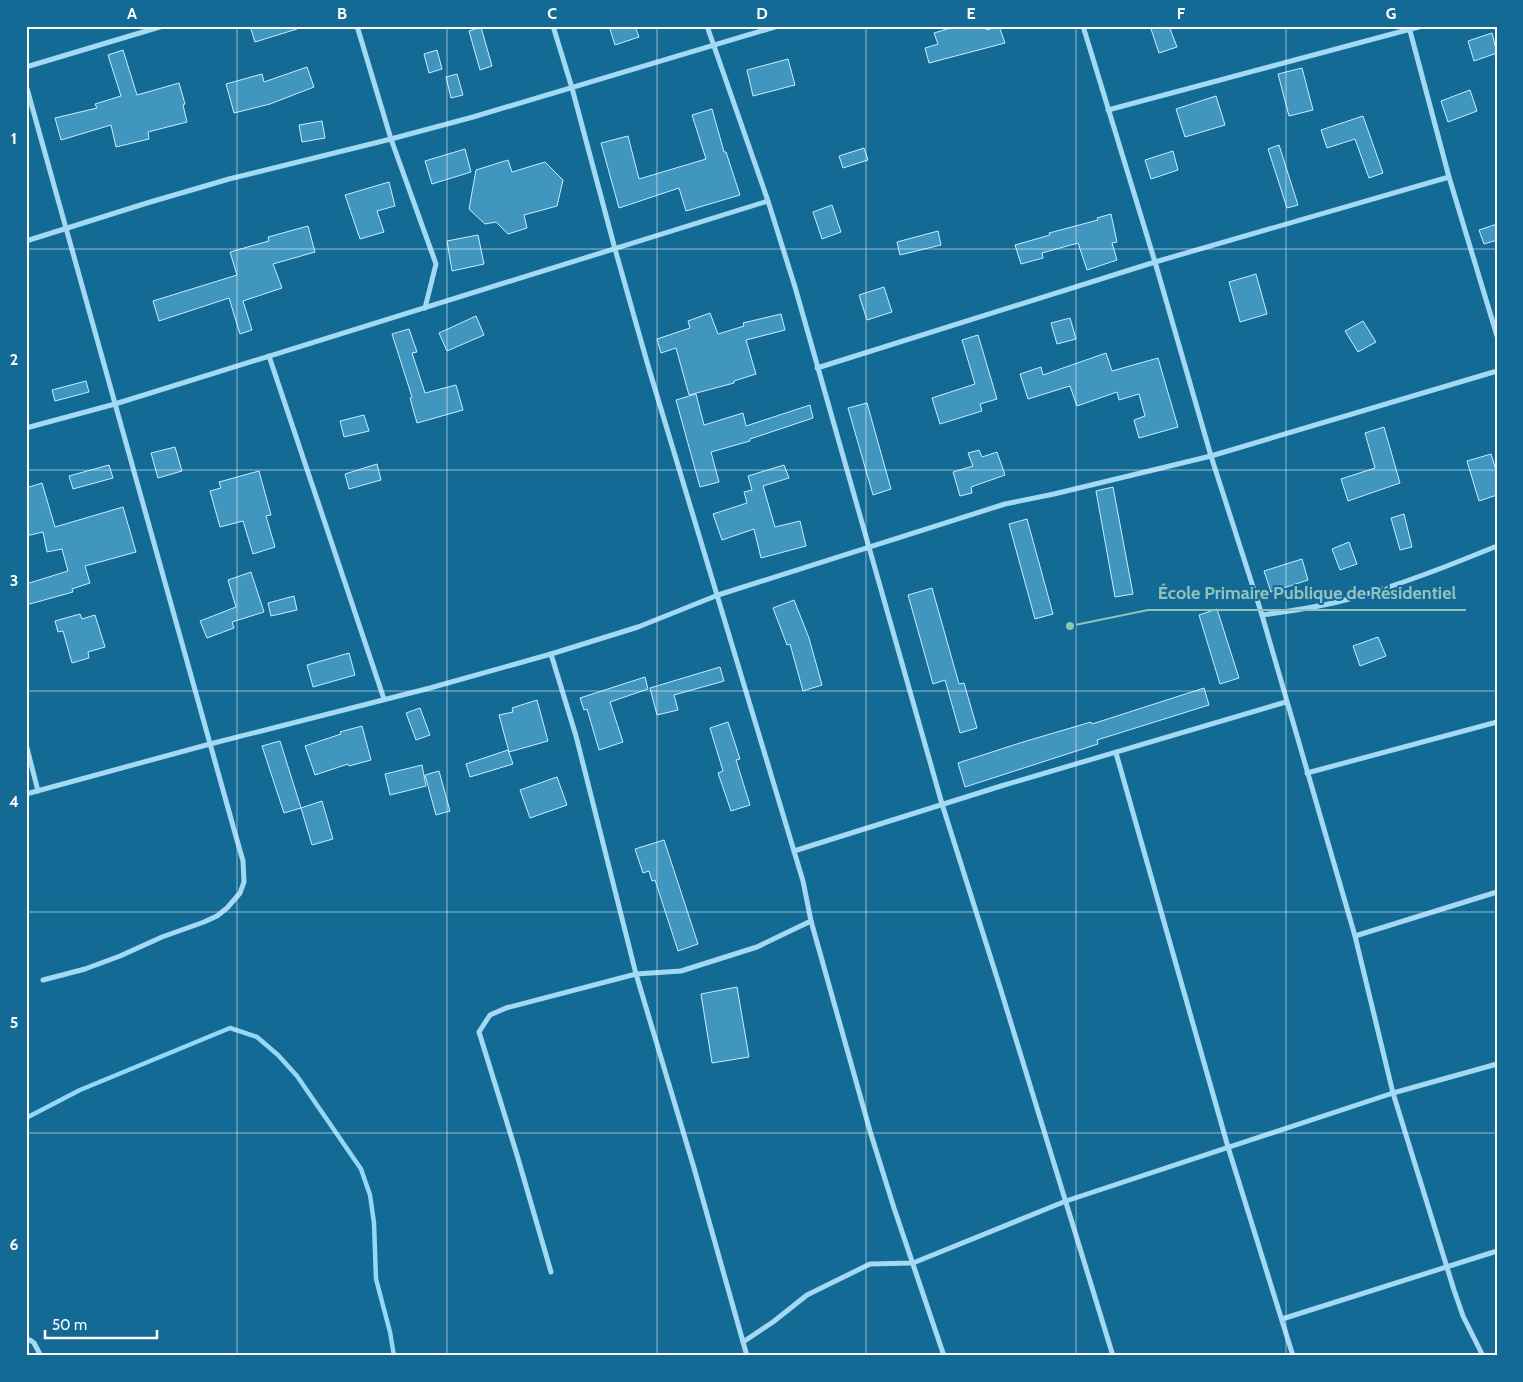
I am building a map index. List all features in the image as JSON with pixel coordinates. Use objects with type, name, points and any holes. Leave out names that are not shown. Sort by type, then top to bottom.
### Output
[{"type":"street","points":[[26,67],[163,26]]},
{"type":"street","points":[[357,26],[391,139],[436,264],[425,308]]},
{"type":"street","points":[[553,26],[678,468],[718,595],[803,882],[870,1131],[944,1356]]},
{"type":"street","points":[[707,26],[712,46],[742,124],[768,201],[794,286],[942,804],[1113,1356]]},
{"type":"street","points":[[26,241],[229,179],[391,139],[572,88],[778,26]]},
{"type":"street","points":[[1083,26],[1155,262],[1211,456],[1262,615],[1355,936],[1393,1093],[1447,1268],[1464,1316],[1483,1356]]},
{"type":"street","points":[[1108,110],[1422,26]]},
{"type":"street","points":[[1410,28],[1449,177],[1497,336]]},
{"type":"street","points":[[26,85],[243,861],[244,882],[240,892],[228,908],[217,916],[102,962],[43,980]]},
{"type":"street","points":[[816,368],[1155,262],[1449,177]]},
{"type":"street","points":[[26,428],[116,404],[768,201]]},
{"type":"street","points":[[269,356],[384,699]]},
{"type":"street","points":[[26,794],[550,654],[638,628],[718,595],[1005,504],[1211,456],[1497,371]]},
{"type":"street","points":[[1262,615],[1348,600],[1435,571],[1497,546]]},
{"type":"street","points":[[550,654],[576,736],[636,974],[694,1168],[747,1356]]},
{"type":"street","points":[[794,851],[942,804],[1286,702]]},
{"type":"street","points":[[1307,773],[1497,722]]},
{"type":"street","points":[[26,744],[38,791]]},
{"type":"street","points":[[1116,753],[1228,1147],[1293,1356]]},
{"type":"street","points":[[1355,936],[1497,892]]},
{"type":"street","points":[[551,1272],[479,1032],[490,1016],[506,1008],[636,974],[681,971],[757,947],[812,921]]},
{"type":"street","points":[[743,1342],[773,1322],[807,1295],[870,1264],[913,1263],[1066,1201],[1393,1093],[1497,1064]]},
{"type":"street","points":[[1282,1319],[1497,1251]]},
{"type":"street","points":[[26,1340],[34,1343],[41,1356]]},
{"type":"building","points":[[250,26],[297,26],[297,29],[255,42]]},
{"type":"building","points":[[609,26],[635,26],[639,37],[615,45]]},
{"type":"building","points":[[957,26],[986,26],[987,30],[999,26],[1005,43],[929,63],[925,48],[938,44],[934,33]]},
{"type":"building","points":[[1150,26],[1169,26],[1177,47],[1159,53]]},
{"type":"building","points":[[481,27],[492,66],[480,70],[469,31]]},
{"type":"building","points":[[1492,33],[1497,53],[1474,61],[1468,41]]},
{"type":"building","points":[[123,50],[137,95],[179,83],[185,104],[183,105],[187,122],[148,132],[149,139],[116,147],[111,125],[61,140],[55,118],[97,108],[95,104],[121,96],[108,55]]},
{"type":"building","points":[[437,50],[442,69],[429,73],[424,54]]},
{"type":"building","points":[[788,59],[795,85],[753,96],[747,70]]},
{"type":"building","points":[[307,67],[314,87],[270,104],[234,113],[226,84],[262,74],[264,82]]},
{"type":"building","points":[[1302,68],[1313,110],[1289,116],[1278,74]]},
{"type":"building","points":[[457,74],[463,95],[451,98],[446,77]]},
{"type":"building","points":[[1470,90],[1477,111],[1448,122],[1441,101]]},
{"type":"building","points":[[1216,96],[1225,125],[1185,137],[1176,109]]},
{"type":"building","points":[[712,109],[724,152],[726,152],[740,195],[686,211],[679,188],[619,208],[601,143],[628,136],[639,179],[706,159],[692,115]]},
{"type":"building","points":[[1363,116],[1383,173],[1369,178],[1355,139],[1327,148],[1321,130]]},
{"type":"building","points":[[322,121],[325,138],[302,142],[299,125]]},
{"type":"building","points":[[1279,145],[1298,205],[1287,208],[1268,149]]},
{"type":"building","points":[[864,148],[868,160],[843,168],[839,156]]},
{"type":"building","points":[[465,149],[471,172],[432,184],[425,161]]},
{"type":"building","points":[[1173,151],[1178,170],[1151,179],[1145,160]]},
{"type":"building","points":[[508,160],[512,172],[545,162],[563,180],[557,206],[524,215],[527,228],[508,234],[496,222],[485,224],[469,209],[476,170]]},
{"type":"building","points":[[389,182],[395,206],[377,211],[384,232],[360,239],[345,195]]},
{"type":"building","points":[[832,205],[841,232],[822,239],[813,212]]},
{"type":"building","points":[[1111,214],[1117,242],[1112,243],[1117,260],[1087,270],[1078,243],[1042,253],[1043,258],[1021,264],[1015,245],[1050,235],[1049,233],[1098,220],[1097,218]]},
{"type":"building","points":[[1497,224],[1497,240],[1484,244],[1479,230]]},
{"type":"building","points":[[308,226],[315,252],[273,264],[282,288],[243,301],[252,330],[240,334],[229,298],[159,321],[153,301],[237,275],[230,252],[269,241],[268,237]]},
{"type":"building","points":[[938,231],[941,245],[900,255],[897,242]]},
{"type":"building","points":[[478,235],[484,264],[452,271],[447,241]]},
{"type":"building","points":[[1256,274],[1267,314],[1240,322],[1229,282]]},
{"type":"building","points":[[884,287],[892,312],[867,320],[859,295]]},
{"type":"building","points":[[710,313],[718,334],[744,326],[743,323],[781,314],[785,330],[746,340],[756,374],[734,381],[734,383],[689,395],[676,348],[661,353],[657,339],[690,328],[688,321]]},
{"type":"building","points":[[476,316],[484,335],[447,351],[439,333]]},
{"type":"building","points":[[1070,318],[1076,339],[1057,344],[1051,323]]},
{"type":"building","points":[[1363,321],[1376,342],[1358,352],[1345,331]]},
{"type":"building","points":[[409,329],[417,352],[412,353],[425,393],[456,385],[463,410],[417,423],[410,398],[412,397],[392,334]]},
{"type":"building","points":[[978,335],[997,399],[980,404],[982,411],[940,424],[932,398],[975,384],[962,340]]},
{"type":"building","points":[[1106,353],[1112,371],[1158,358],[1178,427],[1139,438],[1134,420],[1145,416],[1139,394],[1119,400],[1117,392],[1077,406],[1070,386],[1028,399],[1020,374],[1041,367],[1043,375]]},
{"type":"building","points":[[86,381],[89,392],[55,401],[52,390]]},
{"type":"building","points":[[696,394],[704,425],[743,413],[746,426],[810,405],[813,418],[750,439],[750,441],[711,452],[719,482],[700,487],[676,400]]},
{"type":"building","points":[[867,403],[891,489],[873,495],[848,408]]},
{"type":"building","points":[[364,415],[369,431],[344,437],[340,421]]},
{"type":"building","points":[[1384,427],[1400,483],[1348,501],[1341,479],[1375,468],[1365,433]]},
{"type":"building","points":[[175,447],[182,471],[158,478],[151,453]]},
{"type":"building","points":[[979,450],[982,457],[997,452],[1005,475],[971,487],[972,493],[960,496],[953,472],[973,466],[968,453]]},
{"type":"building","points":[[1491,454],[1497,473],[1497,495],[1479,501],[1467,461]]},
{"type":"building","points":[[377,464],[381,480],[349,489],[345,474]]},
{"type":"building","points":[[109,465],[113,478],[73,489],[69,476]]},
{"type":"building","points":[[784,465],[789,478],[763,486],[775,527],[800,521],[806,546],[761,558],[754,529],[722,540],[713,514],[747,503],[744,492],[752,490],[748,476]]},
{"type":"building","points":[[259,471],[271,515],[266,516],[275,547],[253,554],[243,521],[220,527],[210,491],[221,488],[219,482]]},
{"type":"building","points":[[42,483],[55,527],[123,507],[136,552],[85,566],[90,583],[72,589],[73,592],[26,605],[26,584],[68,571],[62,549],[47,552],[43,532],[26,536],[26,488]]},
{"type":"building","points":[[1113,487],[1133,594],[1115,597],[1096,491]]},
{"type":"building","points":[[1404,514],[1412,547],[1400,550],[1391,518]]},
{"type":"building","points":[[1027,519],[1053,614],[1035,619],[1009,524]]},
{"type":"building","points":[[1349,542],[1357,564],[1340,570],[1332,549]]},
{"type":"building","points":[[1302,559],[1308,580],[1271,592],[1264,571]]},
{"type":"building","points":[[251,572],[264,612],[232,622],[234,628],[207,638],[200,621],[236,607],[228,580]]},
{"type":"building","points":[[932,588],[959,684],[964,683],[977,728],[960,733],[945,680],[933,684],[908,595]]},
{"type":"building","points":[[294,596],[297,610],[271,616],[268,603]]},
{"type":"building","points":[[794,600],[809,638],[822,685],[803,691],[790,644],[787,645],[773,608]]},
{"type":"building","points":[[1217,609],[1239,678],[1220,684],[1199,615]]},
{"type":"building","points":[[80,614],[82,619],[95,615],[105,647],[88,652],[89,658],[72,663],[63,631],[58,632],[55,621]]},
{"type":"building","points":[[1378,637],[1386,656],[1360,666],[1353,646]]},
{"type":"building","points":[[349,653],[355,675],[313,687],[307,665]]},
{"type":"building","points":[[720,667],[724,681],[674,695],[678,710],[657,715],[650,688]]},
{"type":"building","points":[[645,677],[648,689],[610,702],[623,742],[599,750],[587,709],[584,710],[580,698]]},
{"type":"building","points":[[1204,688],[1209,705],[1097,740],[1098,744],[965,787],[958,763],[1091,722],[1092,724]]},
{"type":"building","points":[[537,700],[548,741],[509,752],[499,715],[513,712],[512,708]]},
{"type":"building","points":[[420,708],[430,735],[416,740],[406,713]]},
{"type":"building","points":[[728,722],[740,759],[736,760],[750,805],[731,811],[718,773],[723,771],[710,728]]},
{"type":"building","points":[[362,726],[371,760],[349,766],[348,764],[315,775],[305,746],[341,734],[340,732]]},
{"type":"building","points":[[280,741],[301,808],[284,813],[262,746]]},
{"type":"building","points":[[508,750],[513,764],[470,777],[466,764]]},
{"type":"building","points":[[422,765],[426,786],[390,795],[385,774]]},
{"type":"building","points":[[439,771],[450,811],[436,815],[425,775]]},
{"type":"building","points":[[557,777],[567,805],[530,818],[520,790]]},
{"type":"building","points":[[322,801],[333,839],[312,845],[301,808]]},
{"type":"building","points":[[664,840],[698,944],[678,951],[655,880],[652,881],[649,871],[643,873],[635,849]]},
{"type":"building","points":[[737,987],[749,1057],[712,1063],[701,994]]},
{"type":"waterway","points":[[26,1118],[80,1090],[230,1028],[257,1037],[278,1055],[297,1076],[361,1169],[370,1195],[374,1223],[376,1279],[390,1332],[394,1356]]},
{"type":"place","name":"École Primaire Publique de Résidentiel","points":[[1070,626]]}]
